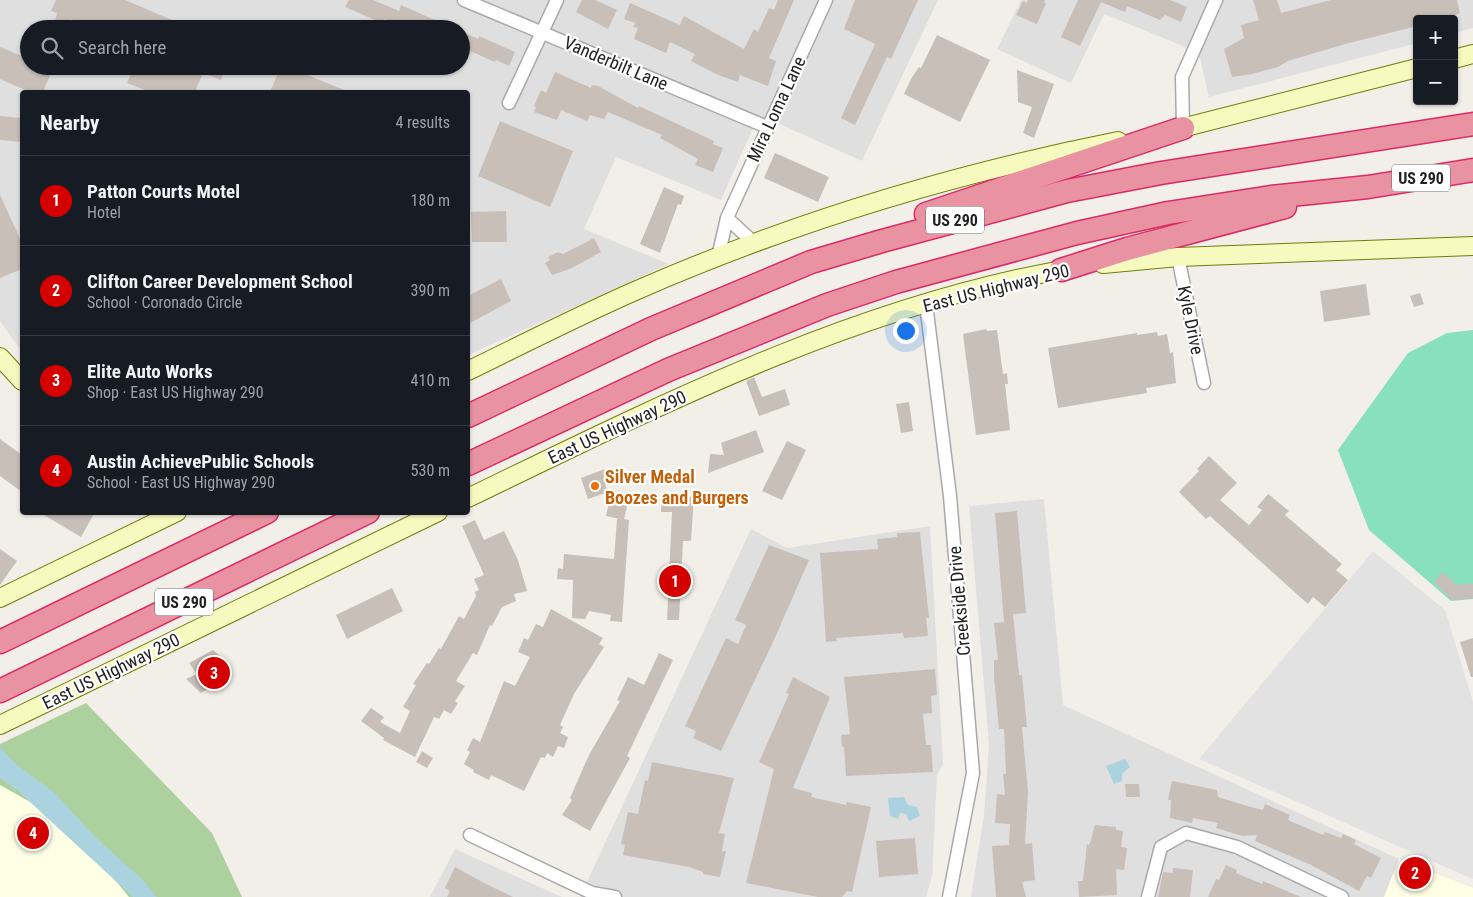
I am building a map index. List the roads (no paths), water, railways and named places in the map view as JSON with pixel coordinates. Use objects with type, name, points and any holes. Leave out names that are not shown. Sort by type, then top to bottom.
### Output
[{"type":"highway","name":"US 290","points":[[470,415],[651,329],[811,262],[973,215],[1067,191],[1170,172],[1473,124]]},
{"type":"highway","points":[[811,262],[893,225],[1183,128]]},
{"type":"highway","name":"US 290","points":[[470,463],[677,366],[810,312],[896,282],[1059,237],[1168,213],[1271,196],[1368,187],[1473,170]]},
{"type":"highway","points":[[1060,270],[1137,247],[1368,187]]},
{"type":"highway","name":"US 290","points":[[0,642],[261,515]]},
{"type":"highway","name":"US 290","points":[[0,691],[362,515]]},
{"type":"main road","points":[[1458,58],[1473,54]]},
{"type":"main road","points":[[470,370],[635,291],[754,243],[880,199],[1010,163],[1183,128],[1413,69]]},
{"type":"main road","name":"East US Highway 290","points":[[470,497],[597,436],[751,366],[926,304],[1060,270],[1099,264],[1178,257],[1473,246]]},
{"type":"main road","points":[[0,357],[20,379]]},
{"type":"main road","points":[[0,598],[171,515]]},
{"type":"main road","name":"East US Highway 290","points":[[6,722],[432,515]]},
{"type":"street","name":"Vanderbilt Lane","points":[[464,0],[767,127]]},
{"type":"street","points":[[509,103],[557,0]]},
{"type":"street","name":"Mira Loma Lane","points":[[718,257],[727,218],[826,0]]},
{"type":"street","points":[[1183,128],[1182,77],[1216,0]]},
{"type":"street","points":[[727,218],[754,243]]},
{"type":"street","name":"Kyle Drive","points":[[1178,257],[1204,383]]},
{"type":"street","name":"Creekside Drive","points":[[926,304],[950,496],[973,773],[949,897]]},
{"type":"street","points":[[1148,897],[1161,847],[1186,833],[1237,847],[1342,897]]},
{"type":"street","points":[[470,835],[591,895],[614,897]]},
{"type":"water","points":[[0,747],[16,764],[56,794],[95,837],[143,880],[157,897],[133,897],[17,790],[0,778]]},
{"type":"water","points":[[1125,759],[1130,767],[1122,774],[1122,781],[1114,784],[1106,766]]},
{"type":"water","points":[[904,797],[908,805],[917,807],[920,816],[909,821],[906,814],[900,813],[898,819],[890,816],[888,798]]},
{"type":"place","name":"Silver Medal Boozes and Burgers","points":[[595,486]]},
{"type":"place","name":"Patton Courts Motel","points":[[675,581]]},
{"type":"place","name":"Elite Auto Works","points":[[214,673]]},
{"type":"place","name":"Austin AchievePublic Schools","points":[[33,833]]},
{"type":"place","name":"Clifton Career Development School","points":[[1415,873]]}]
